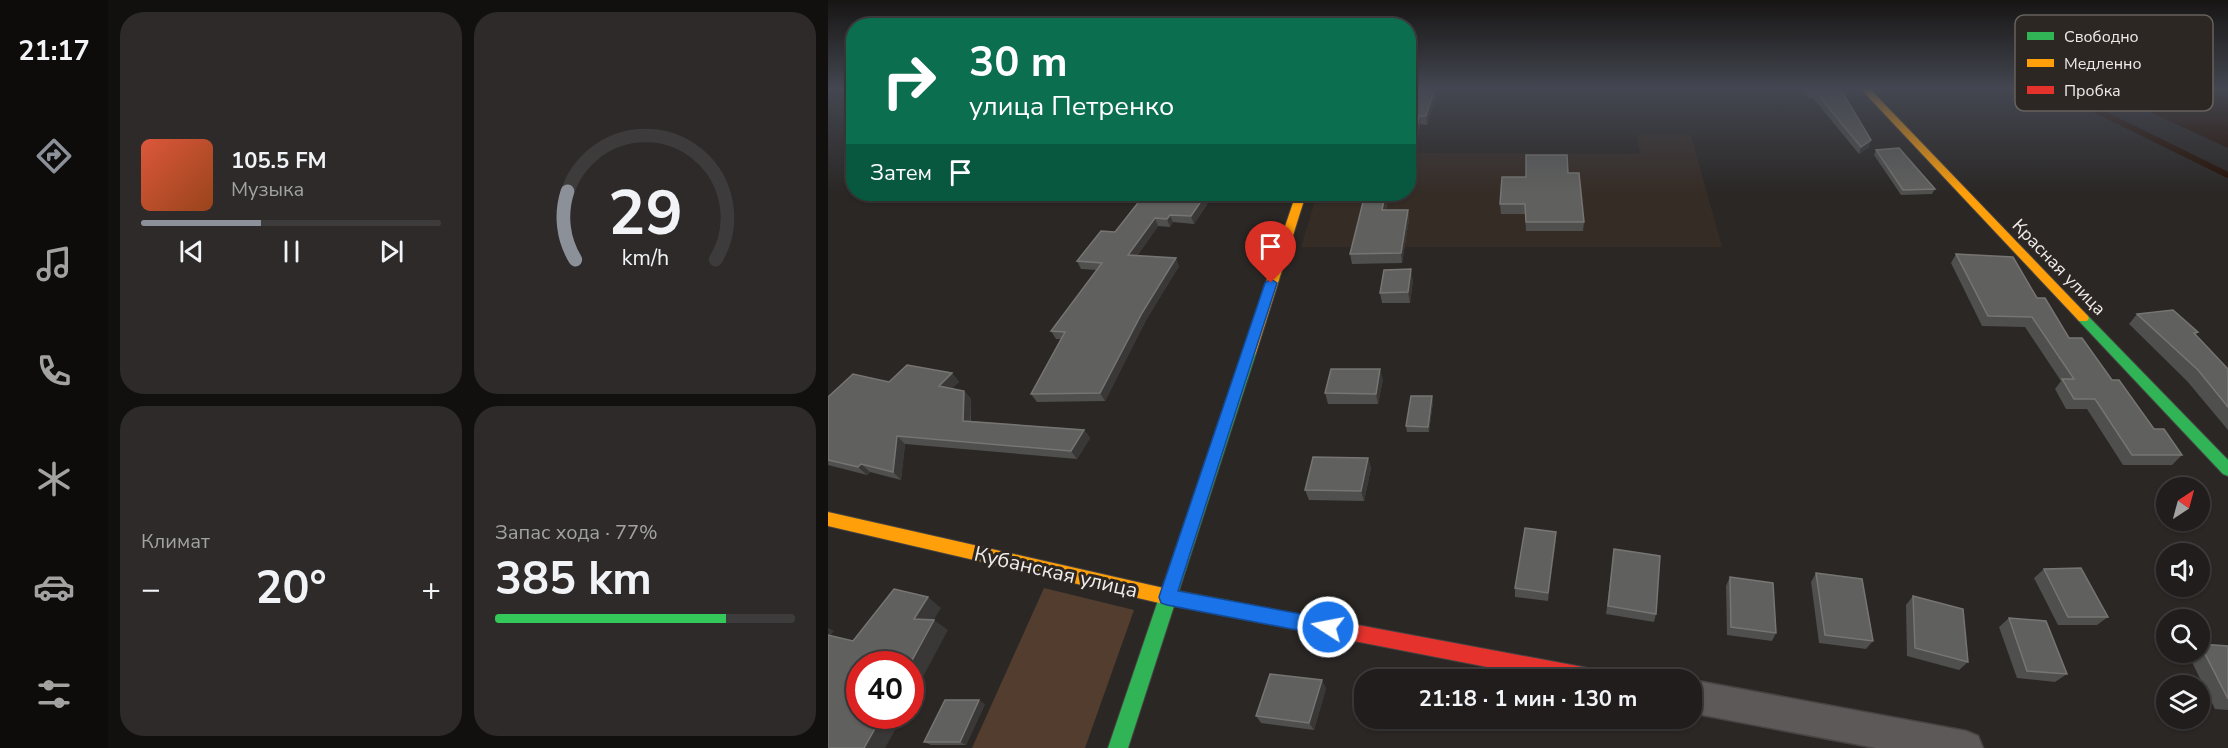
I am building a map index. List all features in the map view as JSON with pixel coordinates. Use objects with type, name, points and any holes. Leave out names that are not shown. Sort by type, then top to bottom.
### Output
[{"type":"street","name":"Красная улица","points":[[1897,123],[2228,470]]},
{"type":"street","points":[[1118,748],[1298,201]]},
{"type":"street","name":"Кубанская улица","points":[[828,519],[1167,597],[1546,669]]},
{"type":"street","points":[[1702,698],[1966,748]]},
{"type":"shaded area","points":[[2174,123],[2228,123],[2228,148]]},
{"type":"shaded area","points":[[1637,135],[1691,135],[1722,247],[1301,247],[1315,201],[1416,201],[1416,153],[1640,154]]},
{"type":"shaded area","points":[[1044,588],[1134,610],[1085,748],[972,748]]},
{"type":"building","points":[[1841,123],[1861,123],[1871,140],[1861,147]]},
{"type":"building","points":[[1899,148],[1935,189],[1903,190],[1876,150]]},
{"type":"building","points":[[1526,155],[1567,155],[1568,173],[1579,173],[1584,222],[1526,222],[1525,204],[1500,204],[1502,177],[1526,177]]},
{"type":"building","points":[[1139,201],[1201,201],[1191,216],[1170,215],[1167,219],[1155,218],[1128,255],[1176,258],[1142,313],[1100,393],[1031,394],[1065,332],[1051,331],[1102,263],[1077,261],[1101,231],[1115,232]]},
{"type":"building","points":[[1363,201],[1384,201],[1382,210],[1408,210],[1401,253],[1350,254]]},
{"type":"building","points":[[1956,254],[2013,257],[2037,298],[2045,298],[2069,338],[2082,338],[2112,380],[2119,380],[2154,429],[2164,429],[2182,455],[2132,455],[2095,399],[2074,399],[2062,379],[2074,379],[2032,317],[1988,316]]},
{"type":"building","points":[[1411,269],[1408,292],[1380,293],[1384,270]]},
{"type":"building","points":[[2173,310],[2198,332],[2194,333],[2228,369],[2228,407],[2198,370],[2137,314]]},
{"type":"building","points":[[907,365],[952,373],[939,386],[964,391],[963,421],[1084,430],[1071,451],[897,436],[893,472],[861,464],[858,467],[828,460],[828,397],[853,374],[889,382]]},
{"type":"building","points":[[1331,369],[1380,369],[1376,394],[1325,393]]},
{"type":"building","points":[[1411,396],[1432,396],[1428,427],[1406,426]]},
{"type":"building","points":[[1313,457],[1368,458],[1361,491],[1305,490]]},
{"type":"building","points":[[1525,528],[1556,532],[1548,593],[1515,588]]},
{"type":"building","points":[[1614,549],[1660,556],[1656,614],[1608,606]]},
{"type":"building","points":[[2081,568],[2108,617],[2068,617],[2044,569]]},
{"type":"building","points":[[1816,573],[1862,579],[1873,641],[1825,635]]},
{"type":"building","points":[[1730,577],[1773,583],[1776,633],[1731,627]]},
{"type":"building","points":[[894,589],[928,597],[914,619],[934,620],[917,651],[846,651],[846,729],[875,729],[864,748],[828,748],[828,635],[853,641]]},
{"type":"building","points":[[1913,596],[1963,609],[1968,662],[1915,648]]},
{"type":"building","points":[[2009,618],[2046,621],[2067,674],[2027,671]]},
{"type":"building","points":[[2210,645],[2228,646],[2228,699],[2210,663]]},
{"type":"building","points":[[1270,674],[1322,680],[1309,723],[1256,716]]},
{"type":"building","points":[[945,700],[979,700],[960,742],[924,742]]},
{"type":"waterway","points":[[2122,123],[2228,175]]},
{"type":"traffic: fast","points":[[2083,318],[2228,470]]},
{"type":"traffic: fast","points":[[1118,748],[1249,353]]},
{"type":"traffic: slow","points":[[1897,123],[2083,318]]},
{"type":"traffic: slow","points":[[1249,353],[1299,201]]},
{"type":"traffic: slow","points":[[828,519],[1168,597],[1272,617]]},
{"type":"traffic: jam","points":[[1272,617],[1546,669]]},
{"type":"route","points":[[1271,283],[1167,597],[1328,627]]}]
